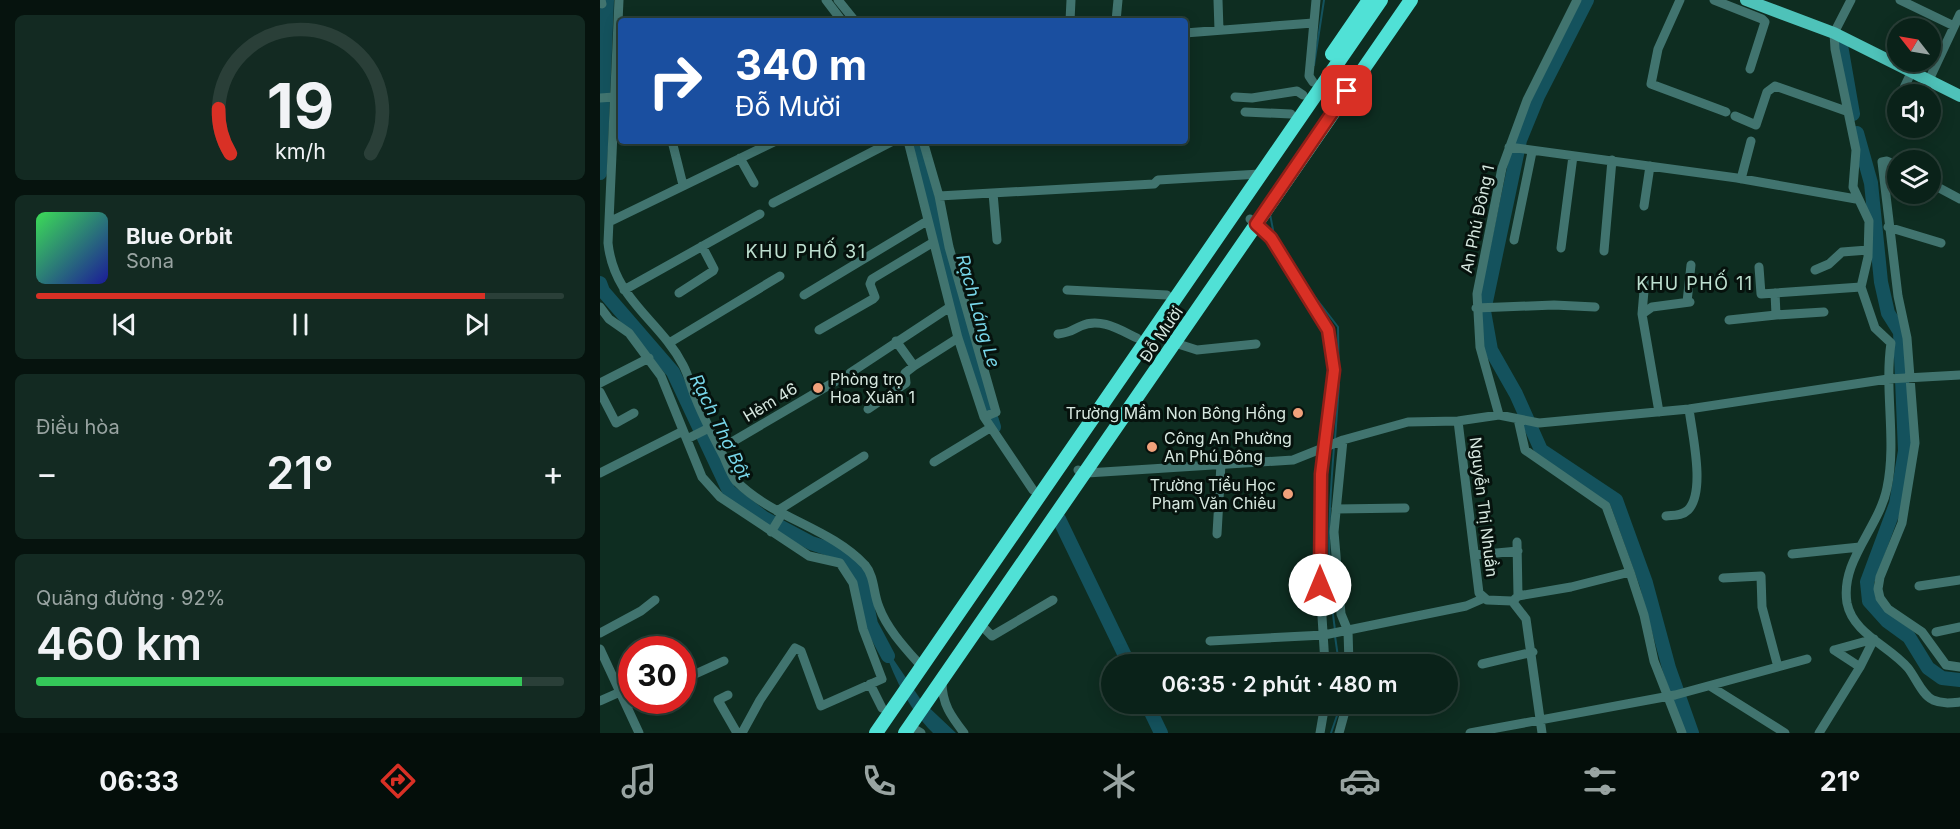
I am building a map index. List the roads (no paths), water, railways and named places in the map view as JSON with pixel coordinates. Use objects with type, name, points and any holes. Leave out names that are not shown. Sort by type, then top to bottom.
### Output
[{"type":"highway","name":"Đỗ Mười","points":[[917,663],[1255,174],[1291,114],[1369,0]]},
{"type":"highway","name":"Đỗ Mười","points":[[917,663],[1167,295],[1381,0]]},
{"type":"highway","name":"Đỗ Mười","points":[[938,681],[1253,221],[1401,0]]},
{"type":"highway","name":"Đỗ Mười","points":[[938,681],[980,624],[1082,471],[1175,343],[1253,221],[1411,0]]},
{"type":"highway","points":[[865,733],[889,704],[917,663]]},
{"type":"highway","points":[[896,733],[911,726],[938,681]]},
{"type":"highway","points":[[876,733],[889,704]]},
{"type":"main road","points":[[1746,0],[1834,33],[1960,96]]},
{"type":"street","points":[[618,18],[619,0]]},
{"type":"street","points":[[826,0],[840,18]]},
{"type":"street","points":[[838,0],[853,18]]},
{"type":"street","points":[[1068,18],[1071,0]]},
{"type":"street","points":[[1116,18],[1118,0]]},
{"type":"street","points":[[1218,0],[1219,30]]},
{"type":"street","points":[[1313,82],[1309,76],[1316,0]]},
{"type":"street","name":"An Phú Đông 1","points":[[1499,415],[1480,347],[1479,307],[1502,168],[1513,148],[1527,100],[1577,0]]},
{"type":"street","points":[[1680,0],[1658,49],[1651,84],[1756,125],[1767,93],[1775,86],[1846,111]]},
{"type":"street","points":[[1714,0],[1762,18],[1765,22],[1750,69]]},
{"type":"street","points":[[1851,0],[1834,33],[1836,62],[1856,150],[1853,187],[1856,198],[1869,221],[1868,250],[1861,287],[1875,328],[1891,343],[1892,432],[1887,487],[1875,525],[1860,547],[1850,568],[1848,605],[1859,628],[1899,657],[1926,696],[1945,704],[1960,702]]},
{"type":"street","points":[[1900,0],[1954,26]]},
{"type":"street","points":[[1928,82],[1960,14]]},
{"type":"street","points":[[618,19],[609,222],[610,261],[624,290],[669,343],[683,365],[709,428],[735,480],[780,512],[840,542],[865,566],[872,575],[872,586],[879,608],[888,625],[917,663]]},
{"type":"street","points":[[1188,33],[1313,23]]},
{"type":"street","points":[[1906,84],[1911,73]]},
{"type":"street","points":[[1235,97],[1252,98],[1297,91],[1304,96]]},
{"type":"street","points":[[600,98],[614,97]]},
{"type":"street","points":[[1245,112],[1291,114]]},
{"type":"street","points":[[1741,179],[1751,141]]},
{"type":"street","points":[[600,143],[612,143]]},
{"type":"street","points":[[673,144],[682,185]]},
{"type":"street","points":[[609,222],[770,144]]},
{"type":"street","points":[[772,203],[887,144]]},
{"type":"street","points":[[911,144],[932,243],[958,338],[984,417],[1033,490]]},
{"type":"street","points":[[924,144],[939,196],[949,247],[996,412],[984,417]]},
{"type":"street","points":[[1513,148],[1530,152],[1612,160],[1856,198]]},
{"type":"street","points":[[1514,240],[1530,152]]},
{"type":"street","points":[[1561,248],[1573,156]]},
{"type":"street","points":[[740,158],[754,183]]},
{"type":"street","points":[[1604,251],[1612,160]]},
{"type":"street","points":[[1887,160],[1882,162],[1888,226],[1907,338],[1908,377],[1915,423],[1912,466],[1902,523],[1880,577],[1878,589],[1880,598],[1888,609],[1922,632],[1946,665],[1960,667]]},
{"type":"street","points":[[1644,206],[1650,166]]},
{"type":"street","points":[[939,196],[1154,184],[1158,180],[1255,174]]},
{"type":"street","points":[[1941,189],[1960,199]]},
{"type":"street","points":[[993,193],[997,240]]},
{"type":"street","points":[[624,290],[760,214]]},
{"type":"street","points":[[804,295],[927,221]]},
{"type":"street","points":[[1253,221],[1271,238],[1328,330],[1334,370],[1336,509],[1334,532],[1341,614],[1346,631],[1348,654]]},
{"type":"street","points":[[1888,226],[1941,243]]},
{"type":"street","points":[[819,330],[873,299],[875,297],[870,284],[872,279],[932,243]]},
{"type":"street","points":[[679,293],[714,269],[702,246]]},
{"type":"street","points":[[1815,270],[1829,264],[1842,252],[1868,250]]},
{"type":"street","points":[[1642,314],[1652,307],[1688,302],[1691,265]]},
{"type":"street","points":[[1759,267],[1761,294],[1861,287]]},
{"type":"street","points":[[669,343],[780,276]]},
{"type":"street","points":[[1645,279],[1642,314],[1659,412]]},
{"type":"street","points":[[1066,290],[1167,295]]},
{"type":"street","points":[[1775,293],[1776,315]]},
{"type":"street","points":[[1479,307],[1554,305],[1595,307]]},
{"type":"street","points":[[600,307],[609,319],[629,333],[661,376],[702,477],[720,497],[809,556],[840,563],[852,582],[864,629],[882,679],[821,706],[801,651],[795,648],[760,700],[742,733]]},
{"type":"street","points":[[850,373],[950,307]]},
{"type":"street","points":[[1730,320],[1824,312]]},
{"type":"street","points":[[1058,334],[1073,332],[1081,326],[1108,324],[1137,338]]},
{"type":"street","points":[[868,409],[906,383],[905,373],[958,338]]},
{"type":"street","points":[[896,341],[914,366]]},
{"type":"street","points":[[1175,343],[1197,350],[1256,344]]},
{"type":"street","points":[[600,383],[649,358]]},
{"type":"street","points":[[1458,421],[1499,415],[1533,421],[1659,412],[1890,379],[1960,375]]},
{"type":"street","name":"Hẻm 46","points":[[720,449],[836,381]]},
{"type":"street","points":[[600,392],[616,423],[634,413]]},
{"type":"street","points":[[1666,516],[1682,514],[1689,509],[1696,491],[1698,479],[1689,409]]},
{"type":"street","points":[[1521,419],[1525,450],[1606,506],[1644,615],[1654,661],[1673,696],[1682,733]]},
{"type":"street","name":"Nguyễn Thị Nhuần","points":[[1082,471],[1293,460],[1334,443],[1408,422],[1458,421],[1479,593],[1482,599],[1515,598],[1630,572]]},
{"type":"street","points":[[600,473],[685,435],[709,428]]},
{"type":"street","points":[[934,462],[990,428]]},
{"type":"street","points":[[1325,654],[1326,635],[1320,585],[1321,474],[1334,443]]},
{"type":"street","points":[[771,532],[780,512],[864,456]]},
{"type":"street","points":[[1216,534],[1221,464]]},
{"type":"street","points":[[1336,509],[1405,508]]},
{"type":"street","points":[[1475,555],[1517,547],[1515,598],[1526,619],[1533,652],[1542,733]]},
{"type":"street","points":[[1792,554],[1860,547]]},
{"type":"street","points":[[1723,578],[1761,576],[1762,607],[1778,667]]},
{"type":"street","points":[[1919,586],[1960,580]]},
{"type":"street","points":[[1210,641],[1326,635],[1466,606],[1482,599]]},
{"type":"street","points":[[600,633],[655,600]]},
{"type":"street","points":[[980,624],[992,636],[1053,600]]},
{"type":"street","points":[[1936,632],[1960,627]]},
{"type":"street","points":[[1819,733],[1860,667],[1874,639]]},
{"type":"street","points":[[1860,667],[1834,650],[1874,639]]},
{"type":"street","points":[[600,649],[618,686]]},
{"type":"street","points":[[1482,664],[1533,652]]},
{"type":"street","points":[[1470,733],[1673,696],[1806,659]]},
{"type":"street","points":[[696,674],[724,662]]},
{"type":"street","points":[[600,673],[609,668]]},
{"type":"street","points":[[938,681],[946,707],[964,733]]},
{"type":"street","points":[[870,684],[889,704]]},
{"type":"street","points":[[1710,686],[1785,733]]},
{"type":"street","points":[[600,701],[618,693]]},
{"type":"street","points":[[728,695],[718,700],[737,733]]},
{"type":"street","points":[[631,714],[639,733]]},
{"type":"street","points":[[1320,733],[1323,714]]},
{"type":"street","points":[[1339,733],[1344,714]]},
{"type":"water","points":[[881,641],[921,700],[956,733],[933,733],[915,712],[902,690]]},
{"type":"waterway","name":"Rạch Thợ Bột","points":[[600,173],[607,0]]},
{"type":"waterway","points":[[1314,65],[1324,0]]},
{"type":"waterway","points":[[1587,0],[1538,96],[1520,140],[1484,311],[1491,350],[1516,394],[1541,450],[1616,500],[1646,583],[1669,668],[1692,733]]},
{"type":"waterway","points":[[1841,45],[1853,114]]},
{"type":"waterway","points":[[1857,133],[1871,183],[1881,282],[1888,313],[1900,332],[1905,451],[1896,504],[1867,582],[1869,601],[1887,621],[1909,637],[1928,668],[1942,678],[1960,680]]},
{"type":"waterway","name":"Rạch Láng Le","points":[[914,144],[963,330],[994,427]]},
{"type":"waterway","points":[[1270,214],[1274,235]]},
{"type":"waterway","points":[[1285,252],[1305,284],[1338,327],[1339,385],[1335,439]]},
{"type":"waterway","name":"Rạch Thợ Bột","points":[[600,283],[603,291],[673,372],[729,491],[764,518],[811,543],[841,553],[855,565],[863,584],[871,624],[888,656]]},
{"type":"waterway","points":[[1334,447],[1329,539],[1330,584],[1335,630]]},
{"type":"waterway","name":"Rạch Láng Le","points":[[1059,519],[1124,654]]},
{"type":"waterway","points":[[1335,636],[1338,654]]},
{"type":"waterway","name":"Rạch Láng Le","points":[[1152,714],[1161,733]]},
{"type":"waterway","points":[[1331,733],[1338,714]]},
{"type":"place","name":"Phòng trọ Hoa Xuân 1","points":[[818,388]]},
{"type":"place","name":"Trường Mầm Non Bông Hồng","points":[[1298,413]]},
{"type":"place","name":"Công An Phường An Phú Đông","points":[[1152,447]]},
{"type":"place","name":"Trường Tiểu Học Phạm Văn Chiêu","points":[[1288,494]]},
{"type":"district","name":"KHU PHỐ 31","points":[[806,252]]},
{"type":"district","name":"KHU PHỐ 11","points":[[1695,284]]}]
